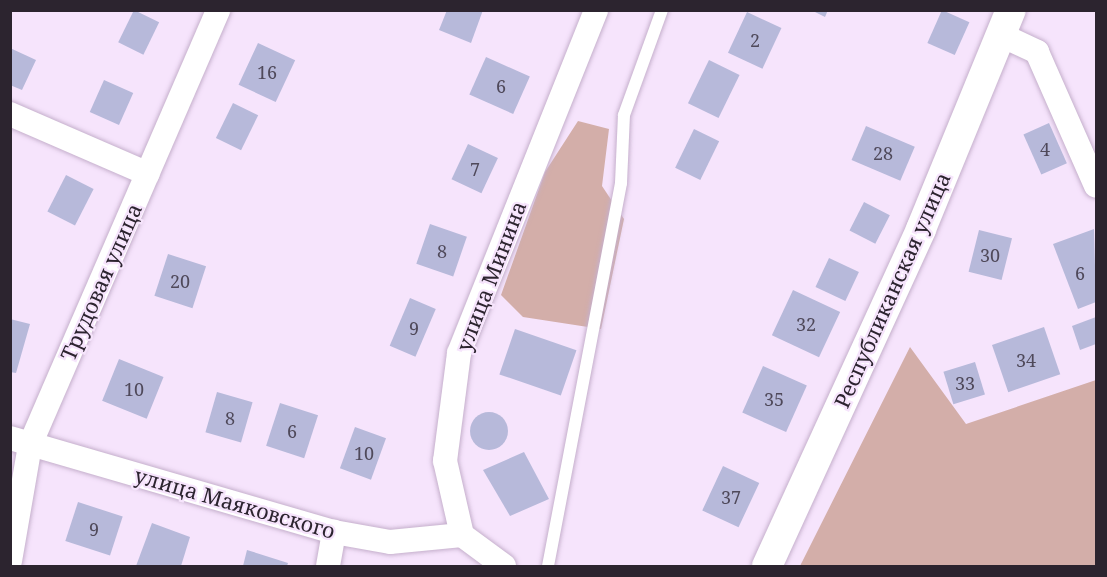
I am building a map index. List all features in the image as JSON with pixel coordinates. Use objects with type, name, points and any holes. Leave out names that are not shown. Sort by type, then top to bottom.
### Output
[{"type":"street","name":"Трудовая улица","points":[[10,561],[20,442],[148,174],[218,10]]},
{"type":"street","name":"улица Минина","points":[[462,535],[445,461],[459,353],[596,10]]},
{"type":"street","points":[[1006,23],[1037,52],[1096,186]]},
{"type":"street","name":"Республиканская улица","points":[[767,567],[921,229],[1006,23]]},
{"type":"street","points":[[10,114],[148,174]]},
{"type":"street","name":"улица Маяковского","points":[[20,442],[334,532],[390,542],[462,535]]},
{"type":"street","points":[[328,567],[334,532]]},
{"type":"street","points":[[462,535],[504,567]]},
{"type":"lane","points":[[548,567],[621,183],[624,115],[662,10]]},
{"type":"shaded area","points":[[578,121],[609,129],[602,186],[624,219],[601,329],[523,317],[501,295],[545,172]]},
{"type":"shaded area","points":[[910,347],[966,424],[1096,380],[1096,566],[800,566]]},
{"type":"building","points":[[134,10],[159,22],[143,55],[118,42]]},
{"type":"building","points":[[447,10],[483,10],[471,43],[439,30]]},
{"type":"building","points":[[811,10],[828,10],[825,17]]},
{"type":"building","points":[[942,10],[969,22],[955,55],[927,43]]},
{"type":"building","points":[[747,12],[781,28],[762,69],[728,53]]},
{"type":"building","points":[[258,43],[295,60],[276,102],[239,85]]},
{"type":"building","points":[[10,48],[36,60],[22,90],[10,85]]},
{"type":"building","points":[[486,57],[530,77],[513,114],[469,94]]},
{"type":"building","points":[[709,60],[740,75],[719,118],[688,103]]},
{"type":"building","points":[[104,80],[133,93],[119,125],[90,112]]},
{"type":"building","points":[[233,103],[258,115],[241,150],[216,138]]},
{"type":"building","points":[[1049,123],[1067,163],[1041,175],[1023,134]]},
{"type":"building","points":[[866,126],[915,147],[900,181],[852,160]]},
{"type":"building","points":[[694,129],[719,141],[700,180],[675,168]]},
{"type":"building","points":[[468,144],[498,158],[481,193],[452,179]]},
{"type":"building","points":[[66,175],[94,189],[75,226],[47,212]]},
{"type":"building","points":[[864,202],[890,215],[875,244],[849,231]]},
{"type":"building","points":[[430,224],[467,237],[453,276],[416,264]]},
{"type":"building","points":[[1094,229],[1096,302],[1078,309],[1053,244]]},
{"type":"building","points":[[979,230],[1012,238],[1002,280],[969,272]]},
{"type":"building","points":[[168,254],[206,266],[192,308],[154,296]]},
{"type":"building","points":[[829,258],[859,272],[845,301],[815,287]]},
{"type":"building","points":[[793,290],[840,312],[819,357],[772,335]]},
{"type":"building","points":[[410,298],[436,309],[415,357],[390,346]]},
{"type":"building","points":[[1096,317],[1096,344],[1080,350],[1072,326]]},
{"type":"building","points":[[10,319],[30,324],[16,373],[10,372]]},
{"type":"building","points":[[1044,327],[1060,374],[1008,392],[992,345]]},
{"type":"building","points":[[515,329],[576,350],[561,396],[499,374]]},
{"type":"building","points":[[119,359],[164,377],[147,419],[102,401]]},
{"type":"building","points":[[975,362],[985,395],[953,404],[943,372]]},
{"type":"building","points":[[763,366],[807,386],[786,432],[742,413]]},
{"type":"building","points":[[217,392],[253,402],[241,443],[205,432]]},
{"type":"building","points":[[280,403],[318,415],[304,458],[266,446]]},
{"type":"building","points":[[489,412],[502,418],[508,431],[502,444],[489,450],[476,444],[470,431],[476,418]]},
{"type":"building","points":[[355,427],[386,438],[371,480],[340,468]]},
{"type":"building","points":[[524,452],[549,499],[510,516],[483,470]]},
{"type":"building","points":[[723,466],[759,483],[739,527],[702,510]]},
{"type":"building","points":[[78,502],[123,517],[110,556],[65,541]]},
{"type":"building","points":[[152,523],[190,537],[181,566],[136,566]]},
{"type":"building","points":[[247,550],[288,563],[287,566],[243,566]]}]
